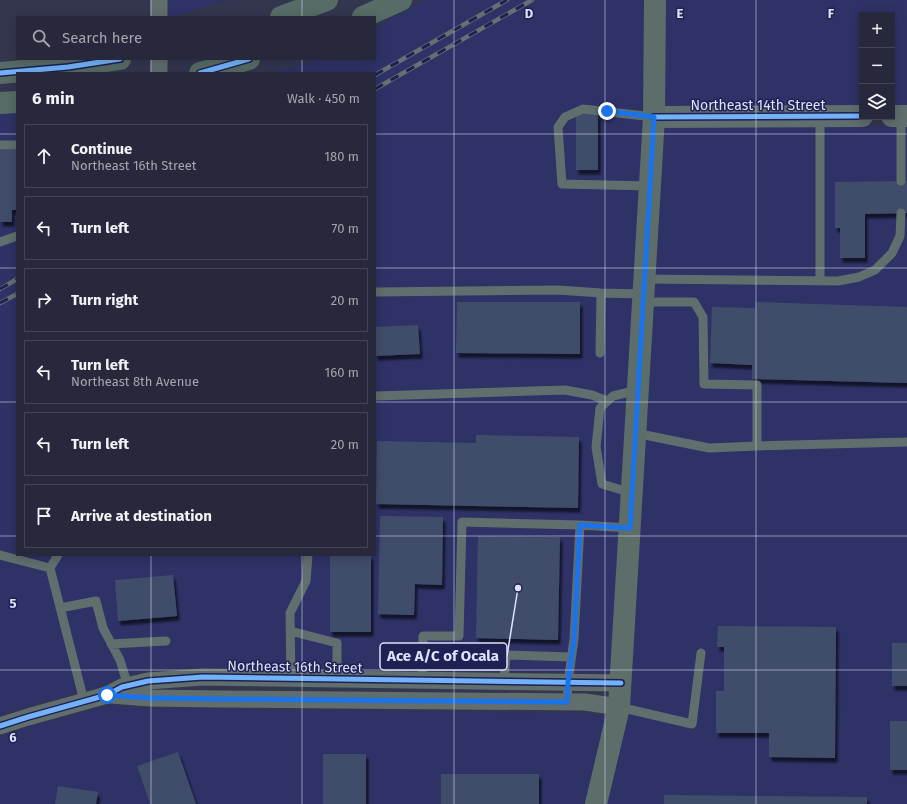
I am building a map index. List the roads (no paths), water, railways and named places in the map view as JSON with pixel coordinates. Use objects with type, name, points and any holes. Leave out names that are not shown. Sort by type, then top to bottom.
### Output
[{"type":"main road","points":[[284,16],[327,0]]},
{"type":"main road","points":[[596,804],[619,707],[621,683],[654,117],[655,0]]},
{"type":"main road","points":[[0,73],[68,67],[114,60]]},
{"type":"main road","points":[[204,72],[246,60]]},
{"type":"main road","points":[[0,103],[16,102]]},
{"type":"street","points":[[159,0],[159,16]]},
{"type":"street","points":[[159,60],[159,72]]},
{"type":"street","name":"Northeast 14th Street","points":[[654,117],[859,116]]},
{"type":"street","points":[[218,699],[219,677]]},
{"type":"street","name":"Northeast 16th Street","points":[[0,726],[107,695],[128,686],[148,680],[219,677],[337,680],[621,683]]},
{"type":"street","points":[[294,679],[295,700]]},
{"type":"street","points":[[430,681],[438,701]]},
{"type":"street","points":[[504,682],[504,702]]},
{"type":"street","name":"Northeast 16th Street","points":[[107,695],[150,698],[218,699],[585,702],[619,707]]},
{"type":"lane","points":[[650,186],[562,184],[558,127],[565,117],[583,109],[654,117]]},
{"type":"lane","points":[[900,116],[901,181]]},
{"type":"lane","points":[[820,117],[820,280]]},
{"type":"lane","points":[[0,145],[16,145]]},
{"type":"lane","points":[[376,292],[558,290],[601,293],[820,280],[838,281],[858,277],[875,270],[892,253],[900,236],[901,213]]},
{"type":"lane","points":[[0,242],[16,236]]},
{"type":"lane","points":[[644,291],[694,302],[703,317],[704,384],[757,385],[757,446]]},
{"type":"lane","points":[[600,353],[601,293]]},
{"type":"lane","points":[[376,396],[565,390],[592,394],[607,402]]},
{"type":"lane","points":[[632,493],[602,484],[596,447],[600,408],[613,396],[638,390]]},
{"type":"lane","points":[[636,433],[709,448],[907,442]]},
{"type":"lane","points":[[430,681],[423,636],[459,636],[462,522],[580,525],[630,528]]},
{"type":"lane","points":[[567,702],[568,682],[574,639],[580,525]]},
{"type":"lane","points":[[0,555],[50,568]]},
{"type":"lane","points":[[57,556],[50,568],[84,701]]},
{"type":"lane","points":[[294,679],[290,613],[306,581],[308,556]]},
{"type":"lane","points":[[60,608],[96,601],[103,628],[120,660],[128,686]]},
{"type":"lane","points":[[290,631],[337,643],[337,680]]},
{"type":"lane","points":[[111,644],[166,641]]},
{"type":"lane","points":[[619,707],[692,724],[701,652]]},
{"type":"lane","points":[[504,682],[506,655],[571,657]]},
{"type":"railway","points":[[376,74],[507,0]]},
{"type":"railway","points":[[376,88],[532,0]]},
{"type":"railway","points":[[0,289],[16,280]]},
{"type":"railway","points":[[0,303],[16,295]]},
{"type":"place","name":"Ace A/C of Ocala","points":[[518,588]]}]
